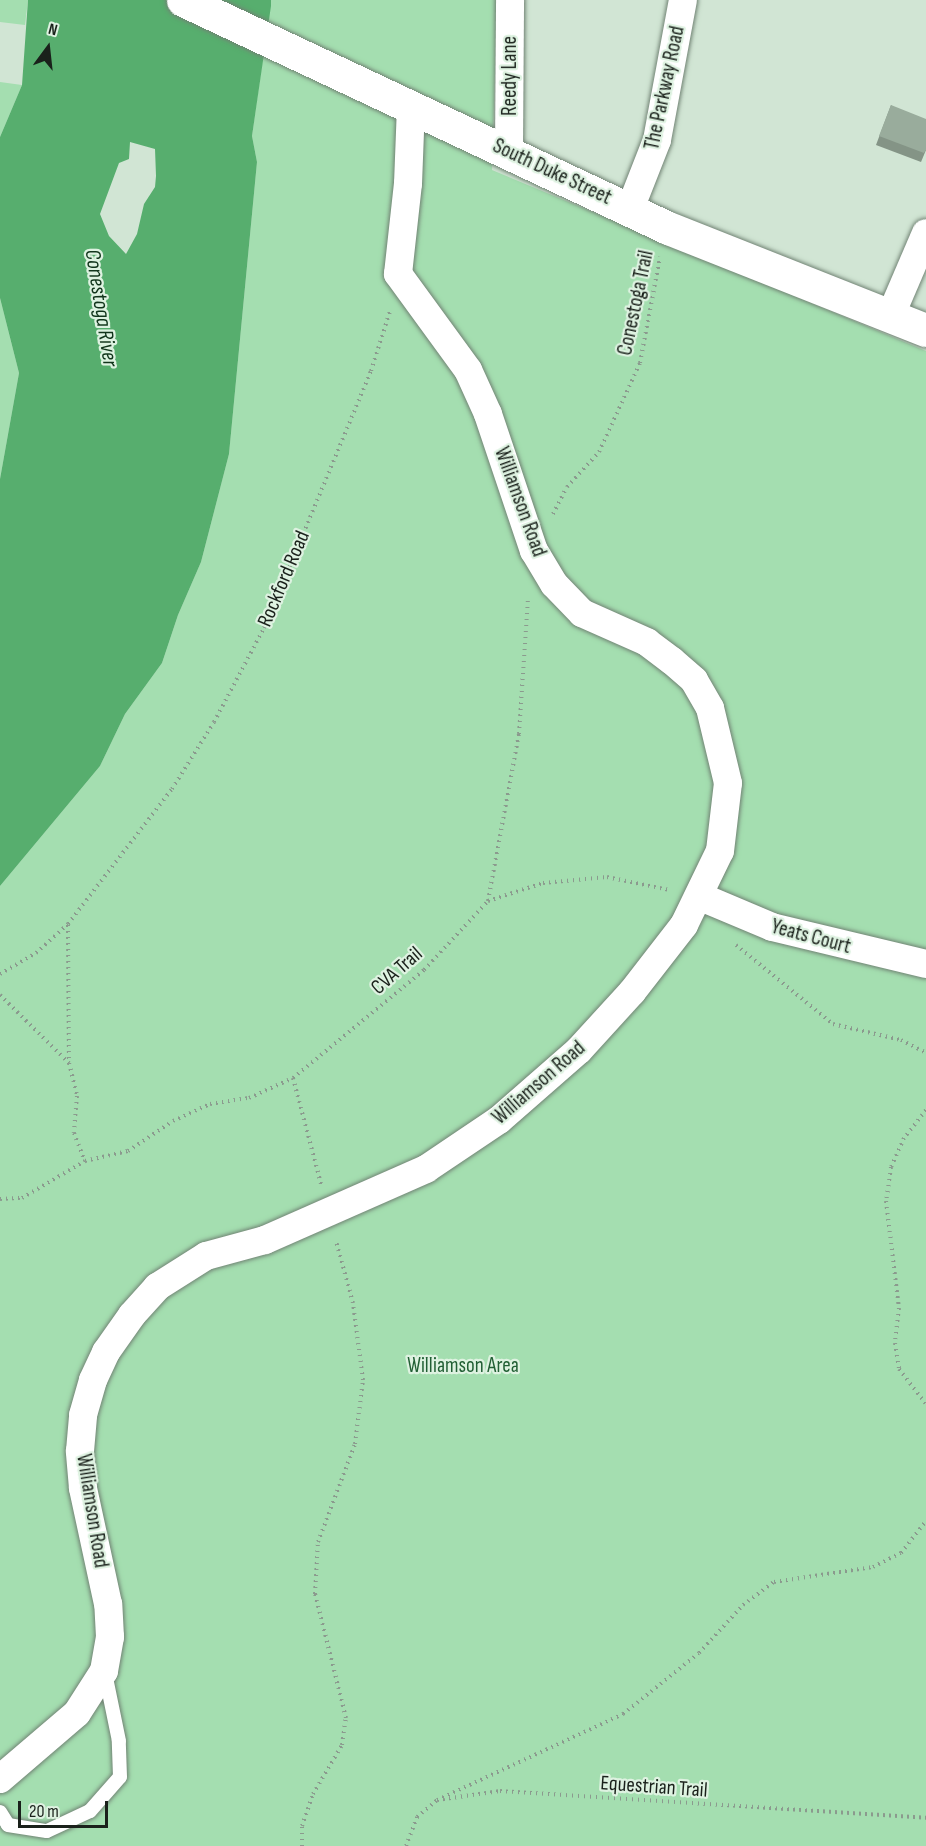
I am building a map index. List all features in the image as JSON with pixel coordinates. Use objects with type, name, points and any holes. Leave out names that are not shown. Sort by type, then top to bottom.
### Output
[{"type":"main road","name":"South Duke Street","points":[[183,0],[509,151],[668,228],[926,330]]},
{"type":"street","name":"Reedy Lane","points":[[509,151],[510,0]]},
{"type":"street","name":"The Parkway Road","points":[[630,209],[657,140],[683,0]]},
{"type":"street","points":[[398,274],[408,184],[411,106]]},
{"type":"street","points":[[890,316],[926,232]]},
{"type":"street","name":"Williamson Road","points":[[0,1779],[77,1713],[104,1671],[110,1637],[108,1604],[83,1488],[80,1451],[83,1415],[106,1352],[132,1316],[177,1272],[206,1256],[265,1240],[329,1214],[426,1169],[499,1120],[579,1050],[632,992],[701,897],[720,851],[728,794],[720,741],[710,708],[694,680],[655,648],[582,613],[554,584],[534,551],[488,414],[468,370],[398,274]]},
{"type":"street","name":"Yeats Court","points":[[701,897],[772,927],[926,964]]},
{"type":"lane","points":[[0,1812],[8,1825],[47,1831],[90,1811],[120,1777],[119,1742],[104,1671]]},
{"type":"path","name":"Conestoga Trail","points":[[559,508],[567,487],[599,452],[640,363],[651,287],[668,228]]},
{"type":"path","name":"Rockford Road","points":[[0,974],[36,953],[68,924],[172,789],[214,722],[264,628],[371,371],[398,274]]},
{"type":"path","points":[[534,551],[524,622],[519,734],[488,901],[543,883],[607,877],[701,897]]},
{"type":"path","name":"CVA Trail","points":[[0,1199],[22,1198],[85,1161],[128,1151],[173,1120],[210,1104],[249,1098],[293,1078],[424,970],[488,901]]},
{"type":"path","points":[[68,924],[69,1063],[77,1096],[74,1133],[85,1161]]},
{"type":"path","points":[[731,939],[782,985],[832,1024],[901,1040],[926,1053]]},
{"type":"path","points":[[0,995],[69,1063]]},
{"type":"path","points":[[293,1078],[353,1303],[363,1380],[356,1444],[317,1553],[315,1594],[346,1718],[342,1745],[313,1794],[302,1826],[302,1846]]},
{"type":"path","points":[[926,1110],[904,1138],[891,1167],[886,1201],[899,1308],[895,1343],[899,1369],[926,1404]]},
{"type":"path","points":[[406,1846],[417,1817],[437,1800],[623,1714],[699,1653],[743,1605],[774,1582],[873,1567],[901,1553],[926,1521]]},
{"type":"path","name":"Equestrian Trail","points":[[437,1800],[500,1791],[926,1818]]},
{"type":"green space","points":[[0,0],[28,0],[25,25],[0,22]]},
{"type":"green space","name":"Williamson Area","points":[[271,0],[497,0],[492,170],[926,351],[926,1846],[0,1846],[0,886],[100,766],[125,714],[162,663],[178,615],[201,562],[229,454],[257,162],[252,136]]},
{"type":"green space","points":[[0,82],[22,85],[0,137]]},
{"type":"green space","points":[[0,298],[19,373],[0,479]]},
{"type":"water","name":"Conestoga River","points":[[28,0],[271,0],[252,136],[257,162],[229,454],[201,562],[178,615],[162,663],[125,714],[100,766],[0,886],[0,479],[19,373],[0,298],[0,137],[22,85]],"holes":[[[130,142],[155,149],[155,187],[144,204],[137,234],[126,254],[109,236],[100,214],[119,163],[129,159]]]},
{"type":"building","points":[[891,105],[926,119],[924,153],[879,136]]}]
